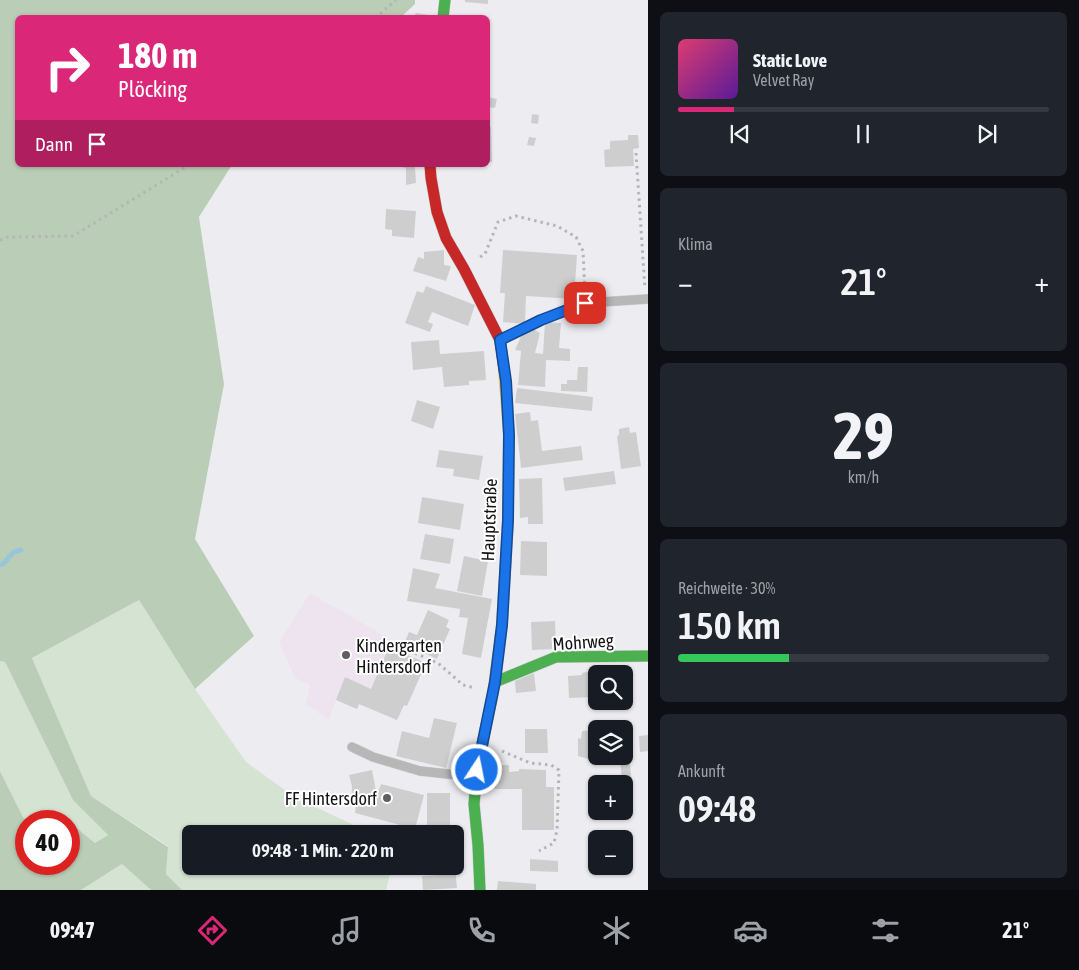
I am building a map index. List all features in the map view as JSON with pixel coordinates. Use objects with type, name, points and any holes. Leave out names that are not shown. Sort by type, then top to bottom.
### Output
[{"type":"street","points":[[444,15],[445,0]]},
{"type":"street","name":"Hauptstraße","points":[[430,167],[436,212],[446,238],[500,340],[506,381],[509,435],[508,511],[502,625],[494,687],[476,777],[474,804],[480,890]]},
{"type":"street","name":"Mohrweg","points":[[494,687],[556,657],[648,656]]},
{"type":"lane","points":[[500,340],[541,320],[585,303],[647,300]]},
{"type":"lane","points":[[352,747],[373,757],[420,771],[476,777]]},
{"type":"path","points":[[378,15],[396,0]]},
{"type":"path","points":[[636,154],[647,300]]},
{"type":"path","points":[[0,240],[8,237],[73,236],[186,167]]},
{"type":"path","points":[[464,269],[485,254],[498,222],[516,216],[557,226],[576,237],[583,251],[585,303]]},
{"type":"path","points":[[391,643],[438,663],[463,685],[494,687]]},
{"type":"path","points":[[482,746],[510,754],[530,763],[551,765],[559,770],[557,830],[554,843],[539,851]]},
{"type":"shaded area","name":"Kindergarten Hintersdorf","points":[[310,593],[385,636],[389,647],[426,663],[407,706],[403,705],[397,720],[360,704],[357,709],[336,700],[329,720],[306,704],[310,685],[295,678],[279,642]]},
{"type":"green space","points":[[0,0],[415,0],[415,4],[403,15],[15,15],[15,167],[231,167],[199,217],[224,384],[195,539],[254,636],[195,689],[139,600],[32,658],[91,796],[168,847],[166,874],[182,890],[151,890],[122,864],[81,890],[0,890],[0,771],[20,810],[15,810],[15,875],[80,875],[80,831],[95,843],[108,835],[73,800],[5,662],[0,661]]},
{"type":"green space","points":[[139,600],[195,689],[246,762],[296,798],[354,825],[182,825],[182,875],[390,875],[386,890],[182,890],[166,874],[168,846],[91,796],[32,658]]},
{"type":"green space","points":[[0,661],[5,662],[73,799],[108,835],[95,843],[80,831],[80,810],[20,810],[0,771]]},
{"type":"green space","points":[[122,864],[151,890],[81,890]]},
{"type":"building","points":[[465,0],[488,0],[488,4],[465,2]]},
{"type":"building","points":[[490,97],[497,99],[495,108],[490,107]]},
{"type":"building","points":[[532,114],[539,115],[538,124],[531,123]]},
{"type":"building","points":[[490,127],[491,127],[492,162],[490,162]]},
{"type":"building","points":[[628,135],[638,135],[639,148],[633,149],[634,166],[605,167],[604,150],[610,149],[610,141],[628,140]]},
{"type":"building","points":[[529,137],[536,138],[534,146],[527,145]]},
{"type":"building","points":[[403,167],[415,167],[416,183],[406,185],[406,168]]},
{"type":"building","points":[[386,209],[416,211],[414,238],[392,236],[392,230],[385,229]]},
{"type":"building","points":[[444,250],[444,265],[451,266],[446,281],[413,271],[418,257],[424,259],[424,252]]},
{"type":"building","points":[[503,250],[577,255],[574,299],[526,296],[525,324],[503,322],[505,293],[500,293]]},
{"type":"building","points":[[426,286],[475,305],[468,326],[432,312],[428,322],[433,324],[430,332],[405,323],[417,291],[423,293]]},
{"type":"building","points":[[545,322],[561,323],[559,348],[570,349],[570,361],[546,360],[545,387],[518,385],[521,351],[515,350],[522,334],[533,329],[540,333],[535,353],[543,354]]},
{"type":"building","points":[[439,340],[440,354],[484,351],[486,380],[469,381],[469,385],[444,387],[442,367],[413,370],[411,342]]},
{"type":"building","points":[[578,367],[588,367],[587,392],[561,391],[561,384],[567,384],[567,380],[577,380]]},
{"type":"building","points":[[517,388],[593,397],[592,411],[515,403]]},
{"type":"building","points":[[417,400],[440,407],[433,429],[411,421]]},
{"type":"building","points":[[530,412],[531,421],[538,420],[542,451],[581,446],[583,460],[521,468],[515,414]]},
{"type":"building","points":[[629,427],[630,433],[636,432],[641,466],[621,469],[617,436],[619,435],[619,429]]},
{"type":"building","points":[[439,450],[483,456],[479,480],[453,476],[454,469],[436,467]]},
{"type":"building","points":[[614,471],[616,484],[565,491],[563,478]]},
{"type":"building","points":[[542,478],[543,524],[528,524],[528,517],[520,518],[519,479]]},
{"type":"building","points":[[422,497],[464,504],[460,530],[418,523]]},
{"type":"building","points":[[425,534],[454,539],[450,564],[420,559]]},
{"type":"building","points":[[521,541],[547,542],[547,576],[520,575]]},
{"type":"building","points":[[464,556],[488,561],[482,596],[457,591]]},
{"type":"building","points":[[413,568],[440,574],[435,588],[492,599],[481,658],[462,654],[468,618],[459,617],[460,609],[407,601]]},
{"type":"building","points":[[428,610],[449,620],[446,627],[450,629],[437,659],[404,644],[409,632],[417,635]]},
{"type":"building","points":[[555,621],[556,649],[532,650],[531,622]]},
{"type":"building","points":[[389,647],[426,663],[407,706],[404,705],[397,720],[359,704],[357,709],[336,700],[345,677],[371,689]]},
{"type":"building","points":[[588,672],[588,697],[569,698],[568,676],[582,675],[582,673]]},
{"type":"building","points":[[534,673],[536,691],[516,693],[515,681]]},
{"type":"building","points":[[434,718],[457,723],[446,768],[396,756],[402,731],[429,738]]},
{"type":"building","points":[[525,729],[547,729],[548,753],[525,753]]},
{"type":"building","points":[[582,731],[588,731],[588,759],[578,756],[578,738],[581,739]]},
{"type":"building","points":[[648,735],[648,751],[640,752],[639,736]]},
{"type":"building","points":[[500,765],[509,765],[509,772],[519,771],[519,769],[546,770],[546,787],[554,787],[554,830],[522,830],[522,789],[494,789],[494,770],[500,770]]},
{"type":"building","points":[[620,765],[630,765],[631,775],[622,775]]},
{"type":"building","name":"FF Hintersdorf","points":[[372,770],[376,791],[378,792],[381,784],[424,795],[416,825],[400,825],[355,813],[356,802],[351,802],[352,786],[349,775]]},
{"type":"building","points":[[427,793],[450,793],[450,825],[427,825]]},
{"type":"building","points":[[530,859],[558,861],[558,872],[530,871]]},
{"type":"building","points":[[456,875],[457,888],[423,890],[422,876]]},
{"type":"building","points":[[498,881],[536,884],[536,890],[497,890]]},
{"type":"waterway","points":[[0,565],[14,552],[21,550]]},
{"type":"traffic: fast","points":[[443,15],[445,0]]},
{"type":"traffic: fast","points":[[495,682],[556,657],[648,656]]},
{"type":"traffic: fast","points":[[480,890],[474,804],[477,771],[493,693]]},
{"type":"traffic: slow","points":[[493,693],[502,625],[508,520],[509,435],[504,370]]},
{"type":"traffic: jam","points":[[430,167],[437,212],[446,238],[500,340],[504,370]]},
{"type":"place","name":"Kindergarten Hintersdorf","points":[[346,655]]},
{"type":"place","name":"FF Hintersdorf","points":[[387,798]]},
{"type":"route","points":[[477,770],[495,682],[502,625],[508,520],[509,435],[506,381],[500,340],[541,320],[585,303]]}]
